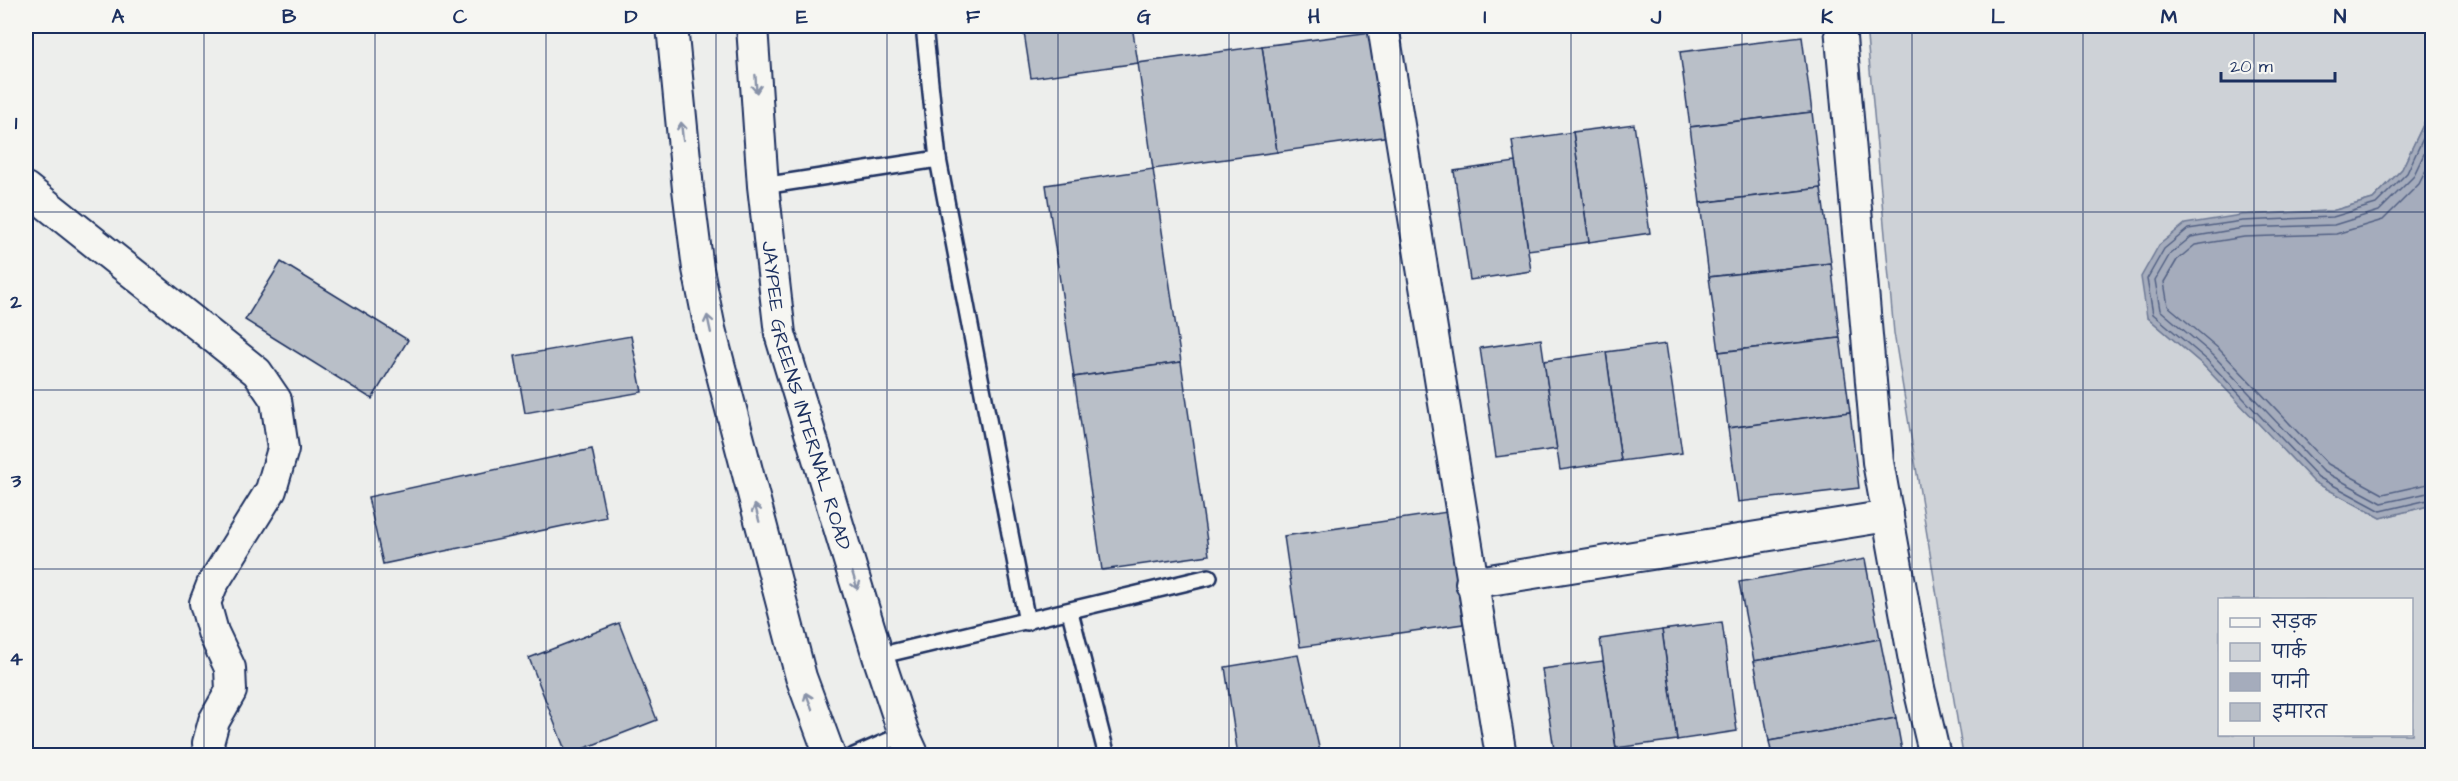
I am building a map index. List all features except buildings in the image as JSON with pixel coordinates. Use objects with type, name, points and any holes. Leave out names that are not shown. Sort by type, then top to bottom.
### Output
[{"type":"street","points":[[672,26],[698,269],[710,328],[801,677],[830,756]]},
{"type":"street","name":"JAYPEE GREENS INTERNAL ROAD","points":[[752,26],[763,186],[780,334],[878,656],[909,745]]},
{"type":"street","points":[[1383,26],[1471,584],[1501,756]]},
{"type":"street","points":[[1840,26],[1878,462],[1919,688],[1935,756]]},
{"type":"street","points":[[26,188],[257,372],[276,400],[283,449],[271,490],[212,585],[206,603],[213,632],[230,668],[231,691],[214,721],[208,743],[211,756]]},
{"type":"street","points":[[1471,584],[1888,516]]},
{"type":"lane","points":[[924,26],[938,159],[1026,622]]},
{"type":"lane","points":[[763,186],[938,159]]},
{"type":"lane","points":[[878,656],[1209,577]]},
{"type":"lane","points":[[1070,612],[1107,756]]},
{"type":"lane","points":[[854,756],[909,745]]},
{"type":"green space","points":[[1866,26],[2432,26],[2432,106],[2402,169],[2373,199],[2332,211],[2241,215],[2147,317],[2203,365],[2314,482],[2381,518],[2432,505],[2432,755],[1963,755],[1894,333]]},
{"type":"water","points":[[2432,106],[2432,505],[2381,518],[2314,482],[2203,365],[2147,317],[2141,277],[2159,245],[2185,224],[2241,215],[2332,211],[2373,199],[2402,169]]}]
